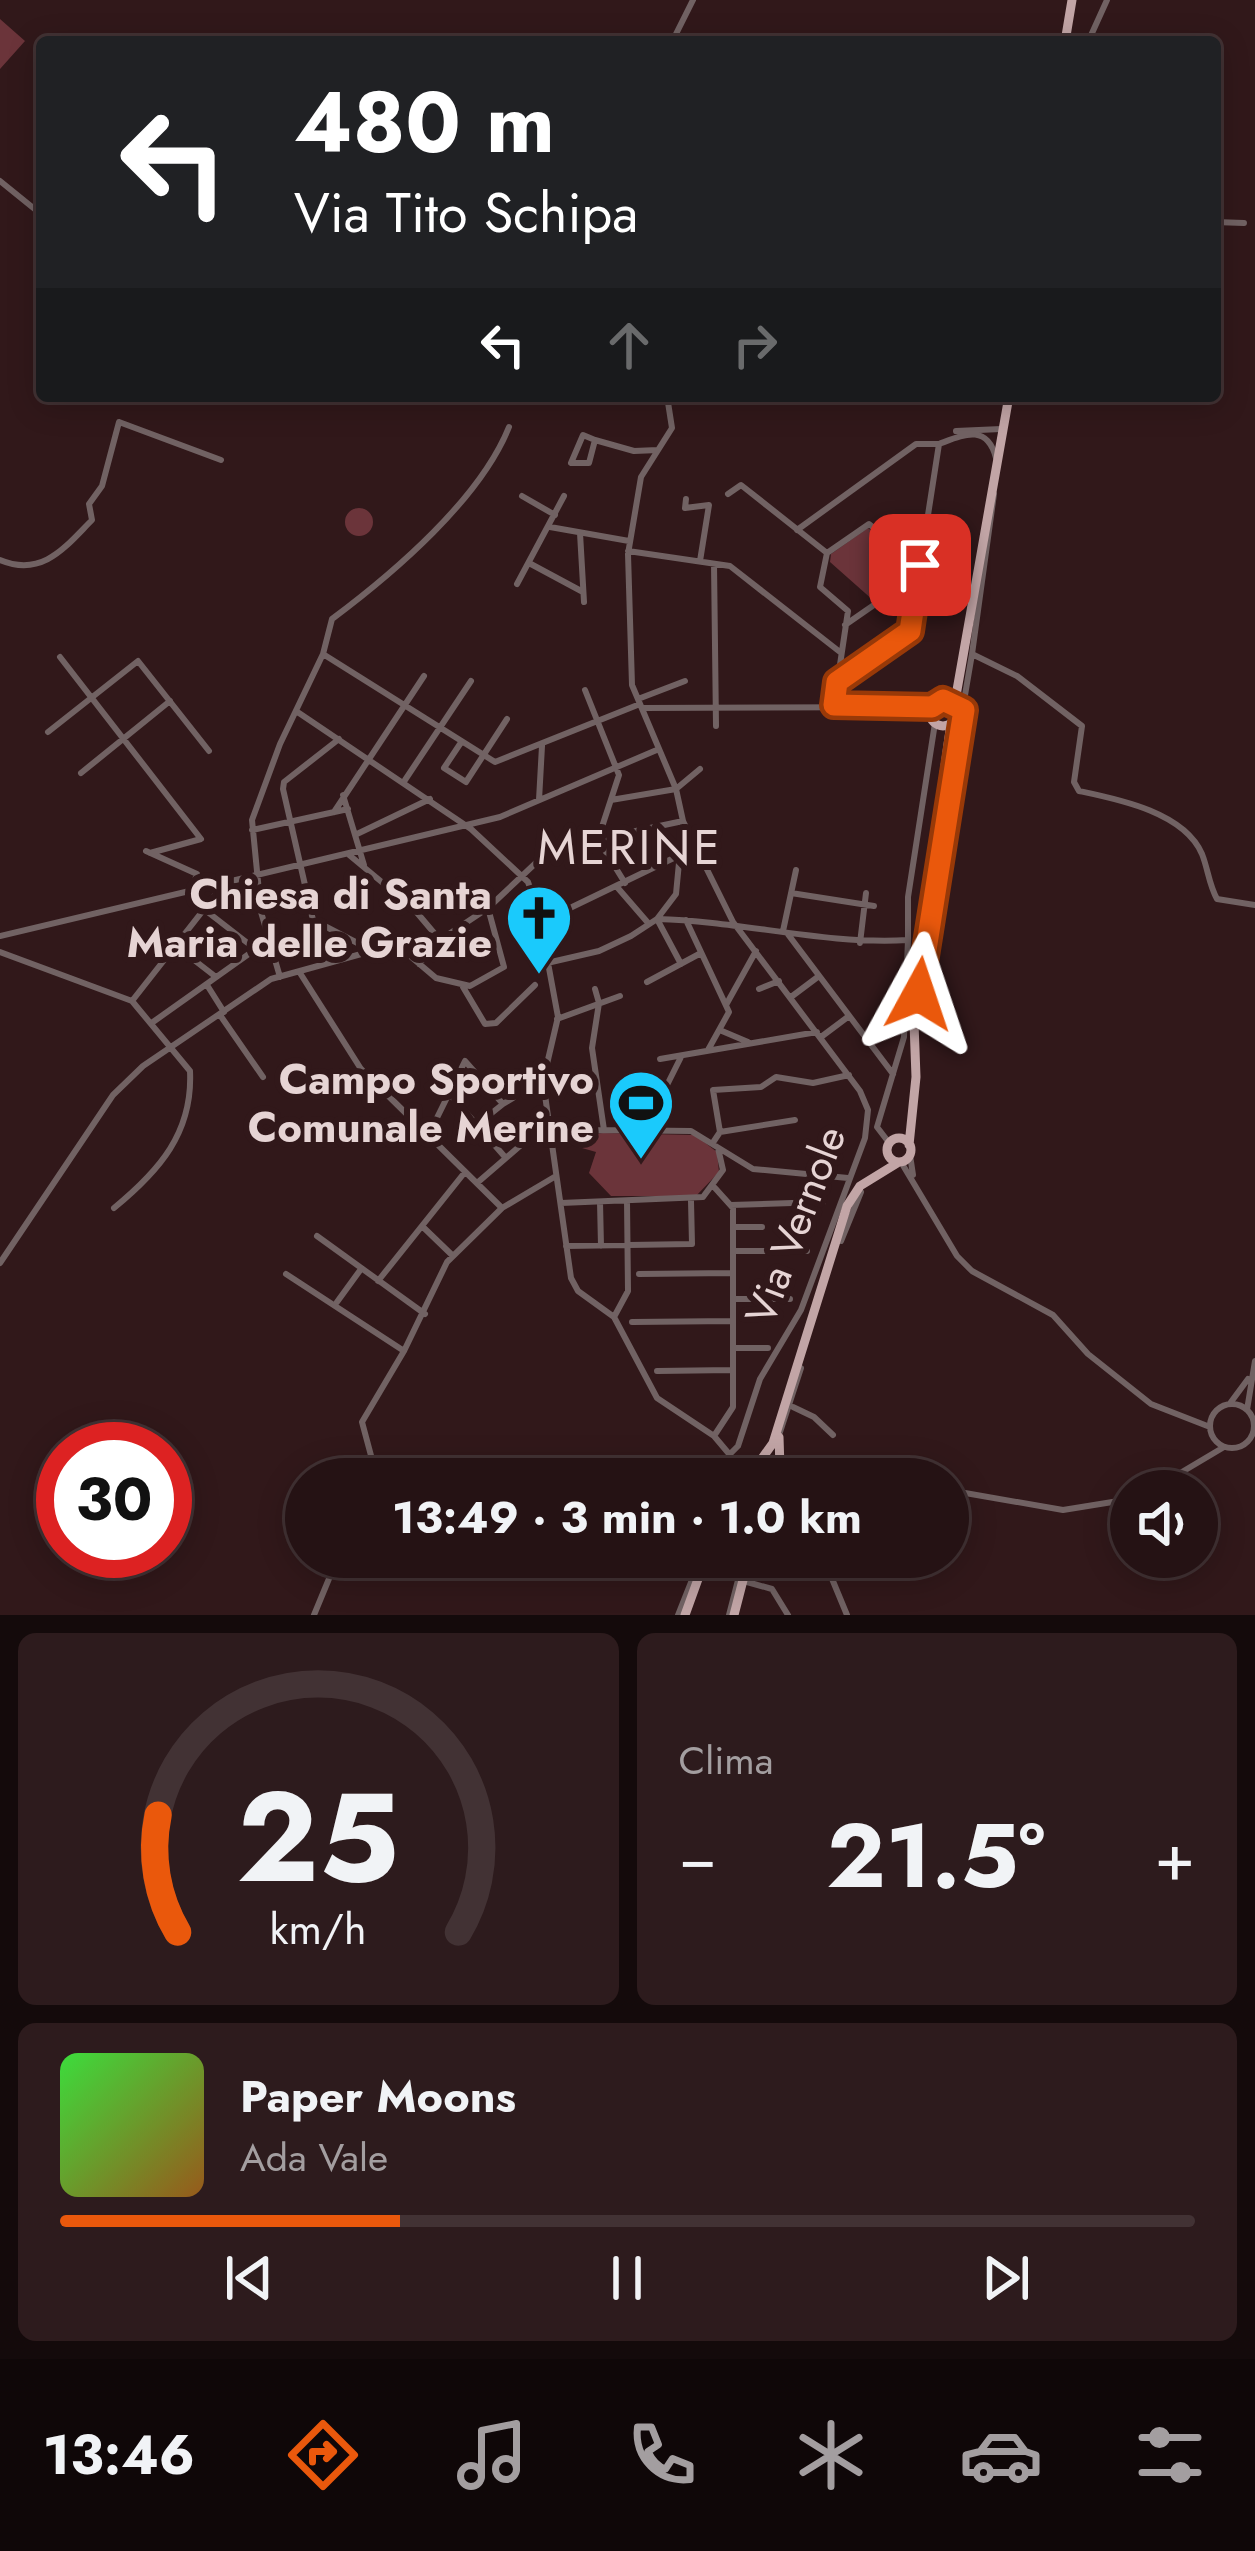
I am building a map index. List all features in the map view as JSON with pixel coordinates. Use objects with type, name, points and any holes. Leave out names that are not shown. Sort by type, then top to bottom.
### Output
[{"type":"main road","points":[[1066,36],[1072,0]]},
{"type":"main road","points":[[783,1458],[780,1432],[793,1402],[847,1207],[866,1181],[899,1151],[909,1120],[916,1077],[913,996],[945,714],[976,604],[999,465],[995,438],[1005,427],[1009,402]]},
{"type":"main road","points":[[763,1458],[793,1402]]},
{"type":"main road","points":[[682,1615],[695,1578]]},
{"type":"main road","points":[[734,1615],[743,1578]]},
{"type":"street","points":[[675,36],[693,0]]},
{"type":"street","points":[[1091,36],[1107,0]]},
{"type":"street","points":[[0,181],[36,210]]},
{"type":"street","points":[[1221,222],[1244,223]]},
{"type":"street","points":[[547,963],[599,951],[653,921],[676,894],[683,821],[676,789],[630,670],[629,546],[641,478],[672,428],[668,402]]},
{"type":"street","points":[[0,560],[25,565],[70,549],[92,520],[89,504],[102,486],[119,422],[221,460]]},
{"type":"street","points":[[280,977],[268,940],[252,830],[260,793],[323,655],[332,619],[476,488],[509,427]]},
{"type":"street","points":[[797,530],[916,444],[942,443],[961,428],[995,438]]},
{"type":"street","points":[[595,440],[590,463],[571,463],[584,435],[634,451],[658,450]]},
{"type":"street","points":[[837,682],[910,631],[942,443]]},
{"type":"street","points":[[728,494],[741,485],[827,553]]},
{"type":"street","points":[[522,496],[555,514]]},
{"type":"street","points":[[517,584],[564,496]]},
{"type":"street","points":[[995,497],[972,654],[945,714],[908,897],[904,1037],[878,1133],[899,1151],[957,1256],[971,1271],[1053,1315],[1088,1354],[1151,1404],[1210,1427]]},
{"type":"street","points":[[686,499],[685,508],[709,506],[700,561]]},
{"type":"street","points":[[834,705],[848,611],[820,586],[827,553],[869,524],[920,565]]},
{"type":"street","points":[[550,527],[734,568],[840,652]]},
{"type":"street","points":[[580,533],[584,602]]},
{"type":"street","points":[[845,625],[884,598],[893,543]]},
{"type":"street","points":[[529,563],[583,592]]},
{"type":"street","points":[[714,564],[716,726]]},
{"type":"street","points":[[972,654],[1017,676],[1082,726],[1074,782],[1078,791],[1111,797],[1171,822],[1201,853],[1219,900],[1255,905]]},
{"type":"street","points":[[323,655],[482,759],[508,760],[685,681]]},
{"type":"street","points":[[60,656],[201,838],[148,852],[196,874],[191,891]]},
{"type":"street","points":[[48,732],[138,661],[209,751]]},
{"type":"street","points":[[334,812],[424,676]]},
{"type":"street","points":[[405,780],[471,681]]},
{"type":"street","points":[[585,690],[619,775],[599,839],[621,885],[653,921],[681,964]]},
{"type":"street","points":[[80,772],[170,701]]},
{"type":"street","points":[[640,704],[834,705],[945,714]]},
{"type":"street","points":[[296,711],[405,780],[524,878],[541,922],[557,1019],[543,1073],[573,1285],[614,1317],[657,1398],[734,1447],[738,1458]]},
{"type":"street","points":[[919,994],[945,714]]},
{"type":"street","points":[[460,744],[444,768],[466,782],[507,719]]},
{"type":"street","points":[[339,740],[284,782],[290,822],[315,923],[372,951]]},
{"type":"street","points":[[538,800],[542,746]]},
{"type":"street","points":[[0,936],[481,822],[659,748]]},
{"type":"street","points":[[611,800],[676,789],[700,769]]},
{"type":"street","points":[[343,795],[366,868]]},
{"type":"street","points":[[358,834],[430,799]]},
{"type":"street","points":[[252,830],[348,809]]},
{"type":"street","points":[[419,964],[440,940],[488,908],[540,859],[599,839],[683,821]]},
{"type":"street","name":"Via Vernole","points":[[683,821],[733,921],[849,1075],[864,1097],[868,1118],[801,1310],[760,1379],[729,1458]]},
{"type":"street","points":[[481,822],[485,844]]},
{"type":"street","points":[[348,854],[440,940]]},
{"type":"street","points":[[541,922],[682,854]]},
{"type":"street","points":[[796,870],[785,932],[894,1076]]},
{"type":"street","points":[[132,1001],[226,883]]},
{"type":"street","points":[[791,893],[869,905]]},
{"type":"street","points":[[860,943],[869,905],[866,893]]},
{"type":"street","points":[[463,987],[504,967],[488,908]]},
{"type":"street","points":[[205,910],[255,949]]},
{"type":"street","points":[[686,920],[729,1016],[707,1051]]},
{"type":"street","points":[[653,921],[733,921],[860,943],[908,940]]},
{"type":"street","points":[[153,1022],[268,940]]},
{"type":"street","points":[[176,946],[216,978]]},
{"type":"street","points":[[0,1263],[113,1095],[142,1066],[280,977],[372,951],[399,949],[436,978],[463,987],[485,1024],[496,1023],[535,986]]},
{"type":"street","points":[[0,952],[132,1001],[174,1046],[190,1071],[177,1144],[148,1180],[114,1208]]},
{"type":"street","points":[[726,1005],[756,952]]},
{"type":"street","points":[[647,982],[701,953]]},
{"type":"street","points":[[300,973],[362,1069],[502,1208]]},
{"type":"street","points":[[790,997],[819,976]]},
{"type":"street","points":[[759,989],[779,981]]},
{"type":"street","points":[[207,985],[263,1077]]},
{"type":"street","points":[[595,989],[599,1003],[592,1048],[604,1130]]},
{"type":"street","points":[[557,1019],[620,997]]},
{"type":"street","points":[[659,1059],[819,1034],[849,1016]]},
{"type":"street","points":[[721,1030],[752,1043]]},
{"type":"street","points":[[645,1129],[681,1055]]},
{"type":"street","points":[[429,1134],[465,1061],[503,1103]]},
{"type":"street","points":[[561,1203],[691,1201],[715,1189],[723,1171],[715,1143],[720,1132],[713,1090],[761,1087],[776,1077],[813,1083],[849,1075]]},
{"type":"street","points":[[448,1092],[506,1158]]},
{"type":"street","points":[[477,1125],[513,1098]]},
{"type":"street","points":[[720,1132],[795,1120]]},
{"type":"street","points":[[477,1183],[528,1138],[550,1132],[645,1129],[692,1131],[753,1169],[848,1178]]},
{"type":"street","points":[[379,1281],[465,1172]]},
{"type":"street","points":[[372,1458],[362,1422],[404,1352],[452,1255],[502,1208],[556,1176]]},
{"type":"street","points":[[714,1436],[733,1407],[733,1227],[731,1205],[715,1189]]},
{"type":"street","points":[[614,1317],[628,1291],[627,1201]]},
{"type":"street","points":[[566,1246],[692,1244],[691,1201]]},
{"type":"street","points":[[600,1202],[601,1246]]},
{"type":"street","points":[[731,1205],[823,1202]]},
{"type":"street","points":[[422,1227],[452,1255]]},
{"type":"street","points":[[733,1227],[763,1227]]},
{"type":"street","points":[[317,1236],[424,1314]]},
{"type":"street","points":[[733,1251],[807,1251]]},
{"type":"street","points":[[337,1302],[361,1269]]},
{"type":"street","points":[[640,1274],[733,1273]]},
{"type":"street","points":[[286,1274],[337,1302],[404,1352]]},
{"type":"street","points":[[733,1300],[790,1299]]},
{"type":"street","points":[[632,1322],[733,1322]]},
{"type":"street","points":[[733,1348],[768,1348]]},
{"type":"street","points":[[1189,1416],[1212,1415],[1229,1404],[1255,1361]]},
{"type":"street","points":[[657,1371],[733,1370]]},
{"type":"street","points":[[1212,1415],[1213,1437],[1224,1447],[1234,1448],[1253,1436],[1250,1376]]},
{"type":"street","points":[[793,1402],[833,1435]]},
{"type":"street","points":[[1229,1404],[1252,1416]]},
{"type":"street","points":[[1196,1464],[1213,1437]]},
{"type":"street","points":[[1186,1470],[1224,1447]]},
{"type":"street","points":[[969,1494],[1063,1510],[1110,1502]]},
{"type":"street","points":[[314,1615],[329,1578]]},
{"type":"street","points":[[734,1615],[747,1578]]},
{"type":"street","points":[[832,1578],[847,1615]]},
{"type":"street","points":[[747,1582],[772,1589],[788,1615]]},
{"type":"shaded area","points":[[0,19],[25,41],[0,69]]},
{"type":"shaded area","points":[[359,508],[369,512],[373,522],[369,532],[359,536],[349,532],[345,522],[349,512]]},
{"type":"shaded area","points":[[868,528],[890,546],[881,595],[874,601],[830,562],[831,554]]},
{"type":"shaded area","name":"Campo Sportivo Comunale Merine","points":[[695,1135],[717,1152],[719,1172],[696,1196],[611,1196],[589,1173],[596,1152],[575,1146],[576,1136]]},
{"type":"place","name":"Chiesa di Santa Maria delle Grazie","points":[[539,977]]},
{"type":"place","name":"Campo Sportivo Comunale Merine","points":[[641,1162]]},
{"type":"district","name":"MERINE","points":[[630,847]]},
{"type":"route","points":[[919,994],[950,775],[964,710],[943,700],[932,707],[834,705],[837,682],[910,631],[920,565]]}]
